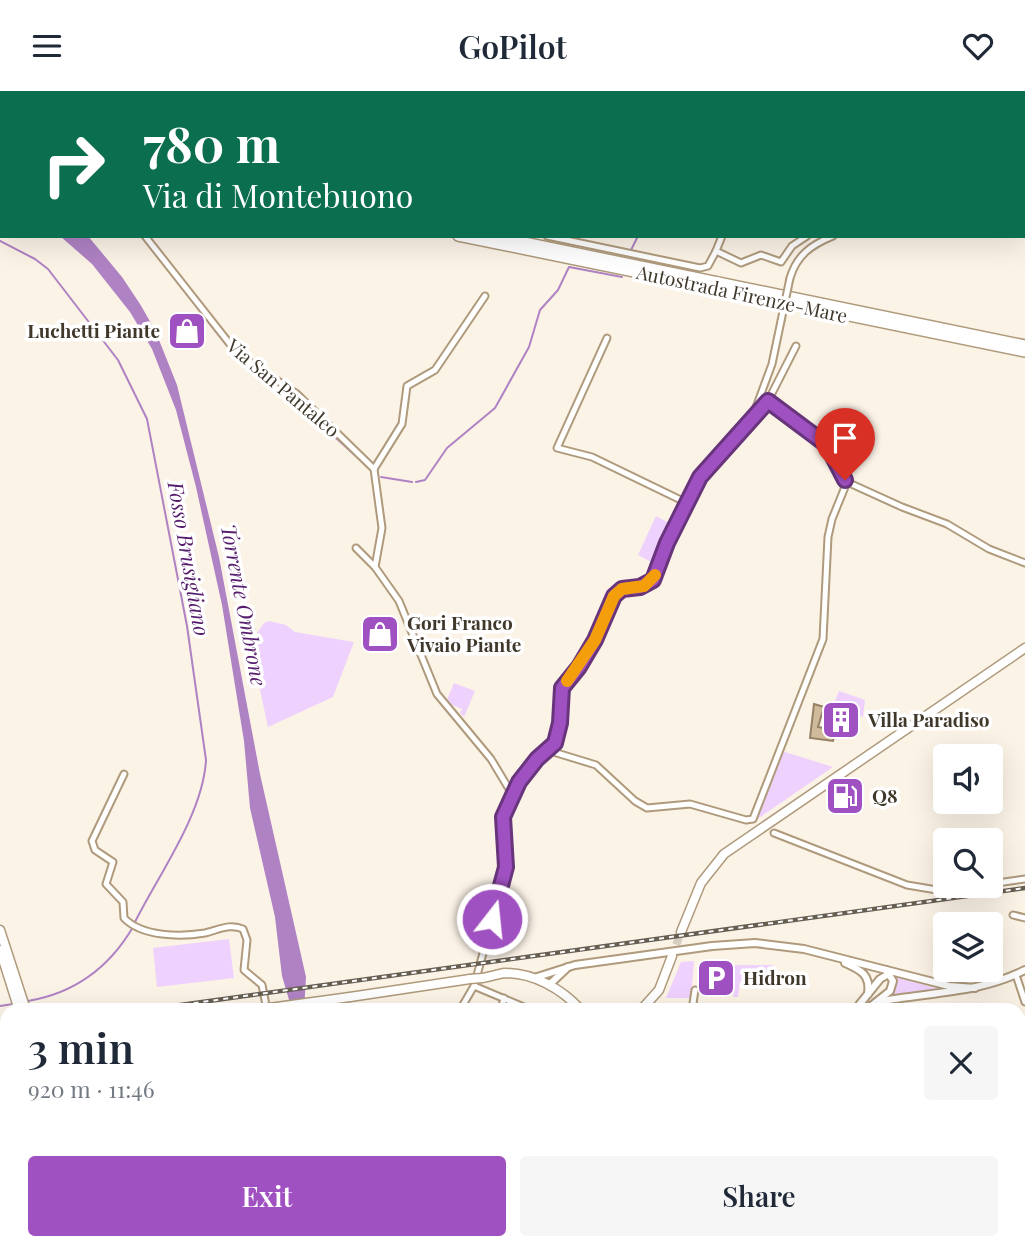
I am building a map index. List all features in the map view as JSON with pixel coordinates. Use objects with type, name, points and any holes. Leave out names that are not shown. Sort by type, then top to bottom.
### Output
[{"type":"highway","name":"Autostrada Firenze-Mare","points":[[468,238],[1025,352]]},
{"type":"highway","name":"Autostrada Firenze-Mare","points":[[505,238],[1025,345]]},
{"type":"main road","points":[[681,932],[701,883],[724,853],[1025,648]]},
{"type":"main road","points":[[0,930],[24,1003]]},
{"type":"main road","points":[[0,950],[17,1003]]},
{"type":"main road","points":[[647,1003],[659,990],[672,956]]},
{"type":"main road","points":[[304,1003],[472,982],[510,973],[532,978],[561,992],[572,1003]]},
{"type":"main road","points":[[486,977],[546,985],[570,1003]]},
{"type":"street","name":"Via San Pantaleo","points":[[147,238],[237,353],[295,393],[374,469]]},
{"type":"street","points":[[557,238],[700,268],[708,266],[721,238]]},
{"type":"street","points":[[716,251],[740,263],[761,255],[781,262],[792,246],[804,238]]},
{"type":"street","points":[[751,421],[772,364],[790,278],[802,254],[828,238]]},
{"type":"street","points":[[374,567],[382,529],[374,469],[402,424],[407,386],[435,370],[485,296]]},
{"type":"street","points":[[607,338],[557,448],[592,457],[687,503]]},
{"type":"street","points":[[463,1003],[472,982],[505,873],[502,823],[512,794],[529,768],[555,743],[559,730],[561,690],[595,640],[612,598],[622,589],[640,587],[653,580],[703,473],[768,401],[796,346]]},
{"type":"street","points":[[768,401],[827,445],[847,482],[947,524],[996,552],[1025,563]]},
{"type":"street","points":[[547,750],[596,765],[647,808],[695,805],[748,820],[756,815],[823,639],[828,537],[847,482]]},
{"type":"street","points":[[356,548],[399,601],[437,694],[491,759],[512,794]]},
{"type":"street","points":[[124,774],[92,841],[93,848],[113,862],[106,884],[123,902],[124,918],[153,933],[200,933],[231,926],[241,928],[247,937],[244,970],[262,985],[266,1003]]},
{"type":"street","points":[[774,834],[902,883],[933,889]]},
{"type":"street","points":[[1003,882],[1025,879]]},
{"type":"street","points":[[1013,915],[1025,918]]},
{"type":"street","points":[[532,978],[568,967],[716,945],[768,944],[831,956],[949,986],[975,988]]},
{"type":"street","points":[[831,956],[865,974],[869,982],[868,994]]},
{"type":"street","points":[[546,985],[561,976],[568,967]]},
{"type":"street","points":[[877,1002],[975,988],[1025,970]]},
{"type":"street","points":[[861,1003],[889,971]]},
{"type":"street","points":[[877,1002],[891,989],[889,971]]},
{"type":"street","points":[[546,985],[552,972]]},
{"type":"street","points":[[1016,975],[1025,1002]]},
{"type":"street","points":[[561,976],[561,992]]},
{"type":"street","points":[[472,982],[515,1003]]},
{"type":"street","points":[[693,1003],[695,990]]},
{"type":"street","points":[[503,1003],[504,998]]},
{"type":"shaded area","points":[[62,238],[90,238],[122,277],[155,330],[177,385],[219,557],[260,774],[306,977],[304,1003],[290,1003],[282,976],[275,917],[250,808],[244,741],[222,605],[176,410],[152,349],[130,312],[92,264]]},
{"type":"shaded area","points":[[656,516],[673,525],[657,565],[638,555]]},
{"type":"shaded area","points":[[269,621],[286,625],[295,632],[354,642],[333,697],[268,727],[248,634],[255,636],[264,623]]},
{"type":"shaded area","points":[[454,683],[475,691],[464,717],[460,713],[462,709],[446,702]]},
{"type":"shaded area","points":[[839,691],[865,700],[863,717],[849,713],[848,708],[834,703]]},
{"type":"shaded area","points":[[782,751],[833,767],[756,820]]},
{"type":"shaded area","points":[[229,939],[234,978],[157,987],[153,948]]},
{"type":"shaded area","points":[[694,961],[691,998],[666,998],[681,962]]},
{"type":"shaded area","points":[[730,965],[773,965],[771,987],[761,987],[761,982],[740,981],[738,997],[733,997],[734,992],[729,991]]},
{"type":"shaded area","points":[[895,977],[943,990],[889,997],[894,988]]},
{"type":"building","name":"Villa Paradiso","points":[[814,704],[824,707],[818,727],[834,730],[840,710],[848,712],[840,737],[834,736],[833,741],[810,738]]},
{"type":"waterway","points":[[631,250],[637,238]]},
{"type":"waterway","name":"Fosso Brusigliano","points":[[0,241],[48,269],[118,360],[147,419],[187,626],[206,760],[203,780],[189,822],[135,922]]},
{"type":"waterway","points":[[416,482],[425,480],[447,448],[495,408],[529,347],[540,310],[558,290],[569,267],[622,277]]},
{"type":"waterway","points":[[209,323],[232,352],[249,365]]},
{"type":"waterway","points":[[324,427],[369,468]]},
{"type":"waterway","points":[[381,477],[412,482]]},
{"type":"waterway","name":"Fosso Brusigliano","points":[[28,1001],[61,992],[89,976],[113,955],[133,927]]},
{"type":"tunnel","points":[[672,956],[681,932]]},
{"type":"railway","points":[[195,1003],[1025,888]]},
{"type":"slow traffic","points":[[567,681],[595,640],[614,596],[622,589],[644,586],[651,582],[655,575]]},
{"type":"place","name":"Luchetti Piante","points":[[187,331]]},
{"type":"place","name":"Gori Franco Vivaio Piante","points":[[380,634]]},
{"type":"place","name":"Villa Paradiso","points":[[841,720]]},
{"type":"place","name":"Q8","points":[[845,796]]},
{"type":"place","name":"Hidron","points":[[716,978]]},
{"type":"route","points":[[492,919],[506,867],[503,817],[519,782],[537,759],[555,743],[561,717],[561,690],[595,640],[614,596],[622,589],[640,587],[653,580],[670,538],[703,473],[745,430],[768,401],[827,445],[833,452],[845,480]]},
{"type":"water label","name":"Torrente Ombrone","points":[[243,605]]}]
